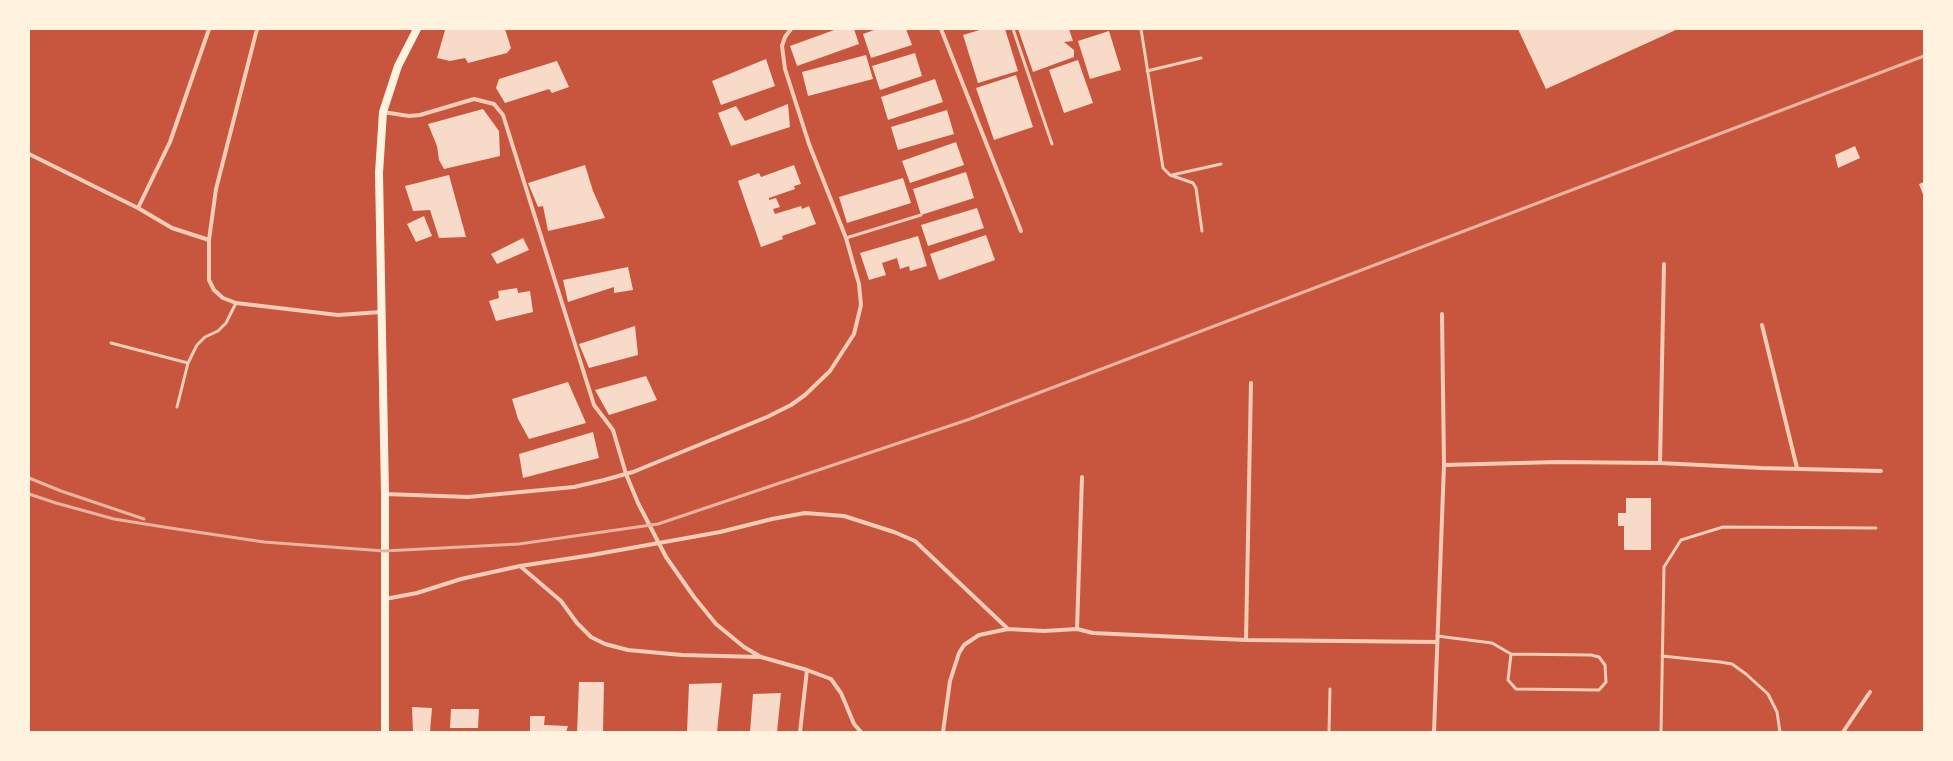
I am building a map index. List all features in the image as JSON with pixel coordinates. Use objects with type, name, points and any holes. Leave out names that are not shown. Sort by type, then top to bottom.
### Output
[{"type":"main road","points":[[386,732],[379,173],[383,112],[398,66],[416,29]]},
{"type":"street","points":[[138,208],[170,142],[209,29]]},
{"type":"street","points":[[257,29],[216,189],[209,240],[209,280],[214,290],[223,298],[236,302],[338,314],[381,312]]},
{"type":"street","points":[[384,494],[468,497],[502,495],[574,487],[626,474],[767,417],[791,405],[817,384],[842,355],[854,334],[861,305],[859,284],[846,238],[809,144],[785,69],[782,46],[785,37],[791,29]]},
{"type":"street","points":[[941,29],[1021,231]]},
{"type":"street","points":[[383,112],[409,116],[420,115],[474,99],[494,104],[503,115],[594,405],[613,430],[626,474],[638,504],[680,578],[716,624],[744,647],[761,657]]},
{"type":"street","points":[[29,154],[138,208],[172,228],[209,240]]},
{"type":"street","points":[[1660,463],[1664,264]]},
{"type":"street","points":[[1434,732],[1444,465],[1442,314]]},
{"type":"street","points":[[1762,325],[1797,468]]},
{"type":"street","points":[[1246,640],[1251,383]]},
{"type":"street","points":[[1444,465],[1558,462],[1660,463],[1881,470]]},
{"type":"street","points":[[1077,629],[1082,477]]},
{"type":"street","points":[[384,599],[417,593],[461,579],[520,566],[720,532],[772,519],[805,513],[844,516],[894,532],[915,541],[1008,629]]},
{"type":"street","points":[[520,566],[561,601],[577,623],[591,637],[605,644],[628,650],[682,655],[761,657],[807,670],[831,679],[841,693],[854,724],[862,732]]},
{"type":"street","points":[[943,732],[950,681],[959,653],[964,645],[979,635],[1008,629],[1044,631],[1077,629],[1093,633],[1246,640],[1437,642]]},
{"type":"street","points":[[800,732],[807,670]]},
{"type":"street","points":[[1843,732],[1870,692]]},
{"type":"lane","points":[[1013,29],[1052,144]]},
{"type":"lane","points":[[1141,29],[1163,168],[1170,175],[1193,182],[1196,188],[1202,231]]},
{"type":"lane","points":[[1147,71],[1201,58]]},
{"type":"lane","points":[[1170,175],[1221,164]]},
{"type":"lane","points":[[846,238],[921,215]]},
{"type":"lane","points":[[177,407],[188,362],[197,345],[205,337],[218,331],[226,324],[236,302]]},
{"type":"lane","points":[[111,343],[188,362]]},
{"type":"lane","points":[[1661,732],[1664,567],[1681,540],[1722,527],[1876,528]]},
{"type":"lane","points":[[1437,636],[1492,643],[1511,654],[1591,655],[1599,657],[1605,665],[1606,682],[1599,690],[1516,689],[1508,680],[1511,654]]},
{"type":"lane","points":[[1662,656],[1732,664],[1746,674],[1768,694],[1777,712],[1780,732]]},
{"type":"lane","points":[[1329,732],[1330,689]]},
{"type":"building","points":[[505,29],[511,48],[507,53],[468,63],[465,58],[450,61],[437,58],[445,30]]},
{"type":"building","points":[[837,29],[854,29],[859,44],[797,66],[790,46]]},
{"type":"building","points":[[877,29],[906,29],[912,45],[871,58],[863,34]]},
{"type":"building","points":[[983,29],[1005,29],[1018,71],[978,83],[963,35]]},
{"type":"building","points":[[1018,29],[1069,29],[1073,41],[1064,42],[1074,50],[1074,57],[1033,72]]},
{"type":"building","points":[[1518,29],[1678,29],[1546,89]]},
{"type":"building","points":[[1109,31],[1121,70],[1090,79],[1078,41]]},
{"type":"building","points":[[915,53],[922,76],[880,90],[872,66]]},
{"type":"building","points":[[866,55],[873,79],[808,96],[802,72]]},
{"type":"building","points":[[766,59],[775,86],[721,105],[712,81]]},
{"type":"building","points":[[1078,60],[1093,103],[1064,113],[1049,70]]},
{"type":"building","points":[[557,61],[569,87],[552,93],[549,89],[505,103],[496,88],[499,79]]},
{"type":"building","points":[[1016,75],[1033,127],[994,140],[976,88]]},
{"type":"building","points":[[935,79],[943,102],[888,120],[881,97]]},
{"type":"building","points":[[788,104],[790,127],[731,146],[718,113],[736,106],[745,121]]},
{"type":"building","points":[[483,109],[499,131],[500,156],[444,169],[439,160],[437,146],[428,124]]},
{"type":"building","points":[[947,110],[954,134],[898,150],[891,127]]},
{"type":"building","points":[[956,142],[964,165],[910,183],[902,161]]},
{"type":"building","points":[[1855,146],[1860,158],[1838,168],[1835,155]]},
{"type":"building","points":[[585,165],[593,191],[605,218],[548,231],[543,206],[538,207],[528,183]]},
{"type":"building","points":[[794,165],[801,184],[794,186],[795,189],[769,198],[769,200],[776,198],[780,207],[773,209],[775,214],[801,206],[802,209],[809,206],[816,224],[782,236],[783,239],[761,247],[738,181],[759,173],[761,177]]},
{"type":"building","points":[[966,172],[974,198],[921,215],[913,189]]},
{"type":"building","points":[[449,175],[466,237],[439,238],[430,210],[413,211],[405,186]]},
{"type":"building","points":[[903,178],[911,203],[847,223],[839,197]]},
{"type":"building","points":[[1924,182],[1924,197],[1919,184]]},
{"type":"building","points":[[977,208],[984,228],[928,246],[921,225]]},
{"type":"building","points":[[424,216],[432,236],[416,242],[407,224]]},
{"type":"building","points":[[986,235],[995,260],[939,280],[930,254]]},
{"type":"building","points":[[918,236],[927,266],[910,271],[909,266],[900,269],[897,258],[882,263],[886,275],[869,280],[860,253]]},
{"type":"building","points":[[523,238],[529,250],[497,264],[491,254]]},
{"type":"building","points":[[628,267],[633,290],[614,293],[614,287],[568,302],[563,280]]},
{"type":"building","points":[[517,288],[518,293],[530,291],[533,312],[496,321],[489,301],[499,298],[498,291]]},
{"type":"building","points":[[635,326],[638,355],[589,368],[579,344]]},
{"type":"building","points":[[646,376],[657,400],[609,415],[595,390]]},
{"type":"building","points":[[568,382],[586,423],[529,439],[518,419],[512,399]]},
{"type":"building","points":[[593,432],[599,458],[523,478],[519,454]]},
{"type":"building","points":[[1626,498],[1651,498],[1651,550],[1624,550],[1624,526],[1618,526],[1618,513],[1626,513]]},
{"type":"building","points":[[579,682],[604,682],[603,732],[577,732]]},
{"type":"building","points":[[722,683],[717,732],[687,732],[689,684]]},
{"type":"building","points":[[781,693],[777,732],[750,732],[753,694]]},
{"type":"building","points":[[412,707],[432,708],[430,732],[413,732]]},
{"type":"building","points":[[451,709],[479,709],[478,728],[450,728]]},
{"type":"building","points":[[530,716],[545,716],[544,725],[568,726],[566,732],[530,732]]},
{"type":"railway","points":[[29,494],[114,519],[170,528],[264,542],[384,551],[519,544],[658,524],[970,419],[1924,56]]},
{"type":"railway","points":[[29,478],[61,491],[144,519]]}]
